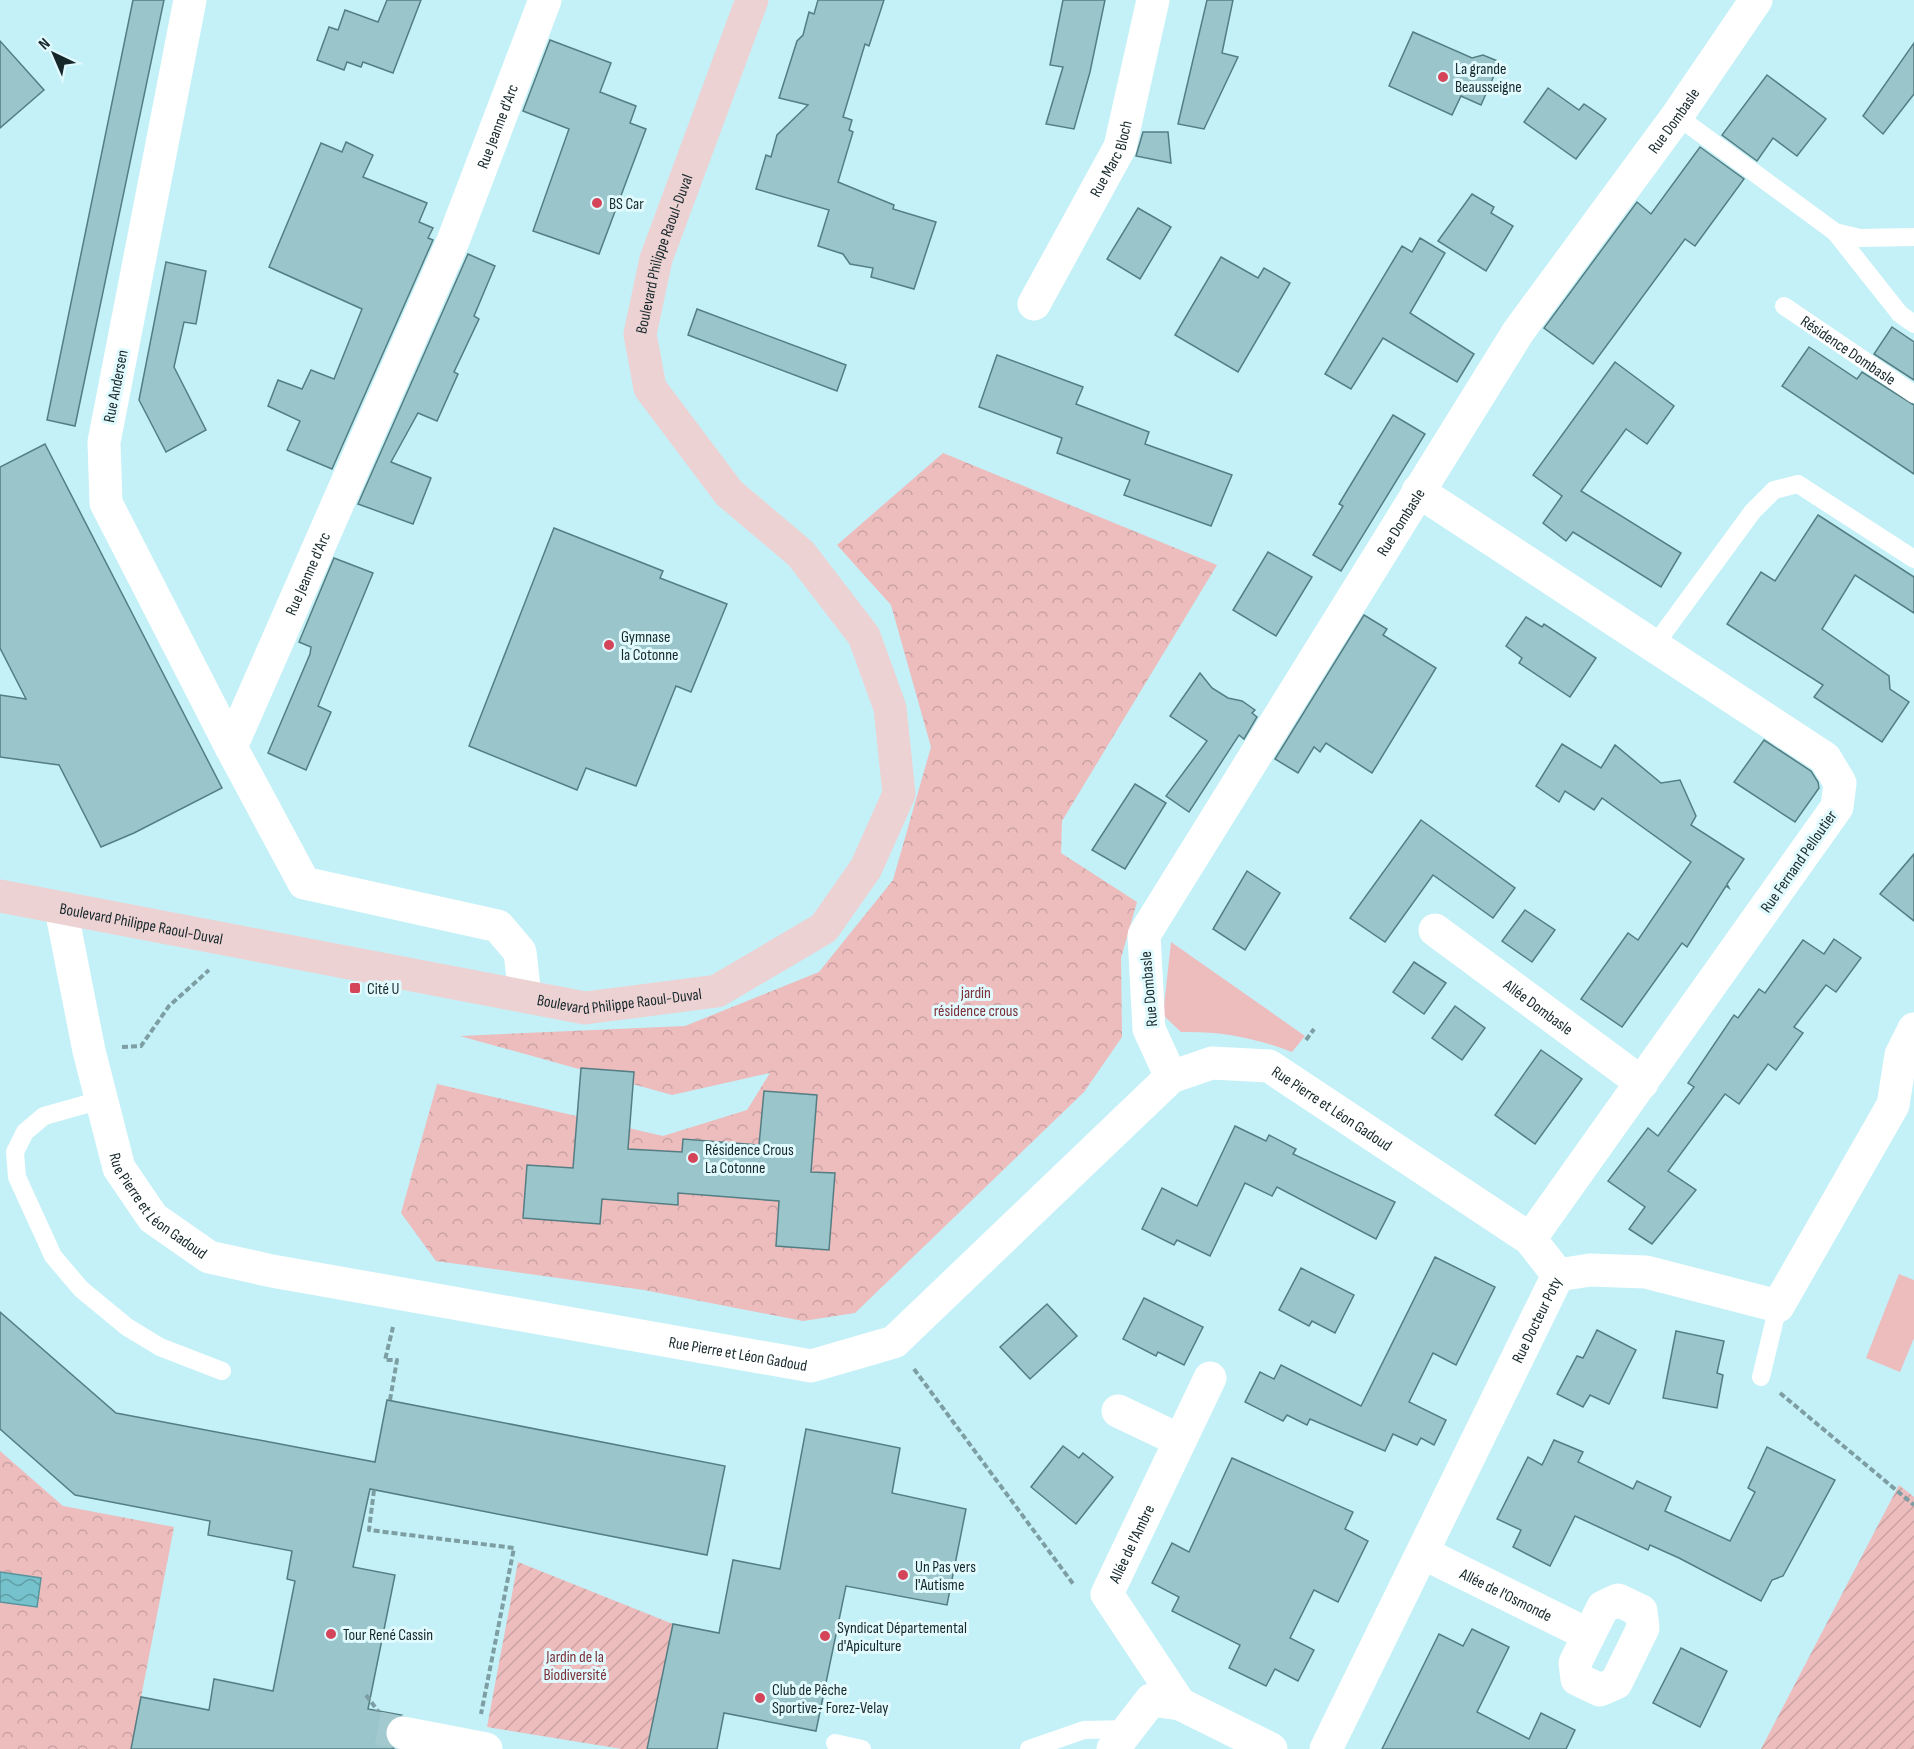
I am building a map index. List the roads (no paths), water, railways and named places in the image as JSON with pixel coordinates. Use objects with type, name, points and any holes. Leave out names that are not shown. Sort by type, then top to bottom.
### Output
[{"type":"street","name":"Rue Andersen","points":[[190,0],[104,442],[106,503],[231,747]]},
{"type":"street","name":"Rue Jeanne d'Arc","points":[[231,747],[453,241],[545,0]]},
{"type":"street","name":"Boulevard Philippe Raoul-Duval","points":[[0,896],[585,1008],[717,991],[824,928],[866,868],[899,794],[890,708],[864,636],[801,554],[729,493],[650,388],[640,334],[656,259],[752,0]]},
{"type":"street","name":"Rue Marc Bloch","points":[[1034,304],[1120,147],[1153,0]]},
{"type":"street","name":"Rue Dombasle","points":[[1171,1077],[1149,1029],[1143,935],[1518,332],[1677,116],[1756,0]]},
{"type":"street","name":"Rue Fernand Pelloutier","points":[[1418,491],[1825,758],[1840,783],[1837,807],[1530,1239]]},
{"type":"street","points":[[231,747],[304,882],[498,926],[520,952],[525,996]]},
{"type":"street","name":"Rue Pierre et Léon Gadoud","points":[[61,909],[89,1051],[119,1168],[153,1218],[209,1257],[272,1271],[811,1366],[894,1342],[1171,1077],[1212,1063],[1269,1066],[1530,1239],[1558,1275]]},
{"type":"street","name":"Allée Dombasle","points":[[1435,930],[1642,1083]]},
{"type":"street","points":[[1778,1306],[1893,1105],[1901,1055],[1914,1029]]},
{"type":"street","name":"Rue Docteur Poty","points":[[1326,1749],[1558,1275],[1590,1270],[1646,1272],[1778,1306]]},
{"type":"street","name":"Allée de l'Ambre","points":[[1180,1704],[1107,1594],[1210,1378]]},
{"type":"street","points":[[1118,1411],[1179,1440]]},
{"type":"street","name":"Allée de l'Osmonde","points":[[1423,1553],[1589,1635]]},
{"type":"street","points":[[1121,1739],[1151,1701],[1180,1704],[1271,1749]]},
{"type":"street","points":[[403,1733],[481,1748]]},
{"type":"lane","points":[[1677,116],[1835,231],[1900,314],[1914,324]]},
{"type":"lane","points":[[1835,231],[1860,238],[1914,237]]},
{"type":"lane","name":"Résidence Dombasle","points":[[1784,306],[1914,394]]},
{"type":"lane","points":[[1654,646],[1752,511],[1774,490],[1798,484],[1914,559]]},
{"type":"lane","points":[[101,1100],[44,1116],[25,1132],[15,1152],[16,1177],[53,1256],[81,1289],[135,1332],[160,1347],[222,1371]]},
{"type":"lane","points":[[1761,1377],[1778,1306]]},
{"type":"lane","points":[[1029,1749],[1084,1730],[1121,1739]]},
{"type":"lane","points":[[835,1743],[862,1749]]},
{"type":"water","points":[[0,1572],[41,1578],[37,1607],[0,1602]]},
{"type":"tunnel","points":[[378,1728],[403,1733]]},
{"type":"place","name":"La grande Beausseigne","points":[[1443,77]]},
{"type":"place","name":"BS Car","points":[[597,203]]},
{"type":"place","name":"Gymnase la Cotonne","points":[[609,645]]},
{"type":"place","name":"Cité U","points":[[355,988]]},
{"type":"place","name":"Résidence Crous La Cotonne","points":[[693,1158]]},
{"type":"place","name":"Un Pas vers l'Autisme","points":[[903,1575]]},
{"type":"place","name":"Tour René Cassin","points":[[331,1634]]},
{"type":"place","name":"Syndicat Départemental d'Apiculture","points":[[825,1636]]},
{"type":"place","name":"Club de Pêche Sportive- Forez-Velay","points":[[760,1698]]},
{"type":"park label","name":"jardin résidence crous","points":[[976,1001]]},
{"type":"park label","name":"Jardin de la Biodiversité","points":[[575,1665]]}]
